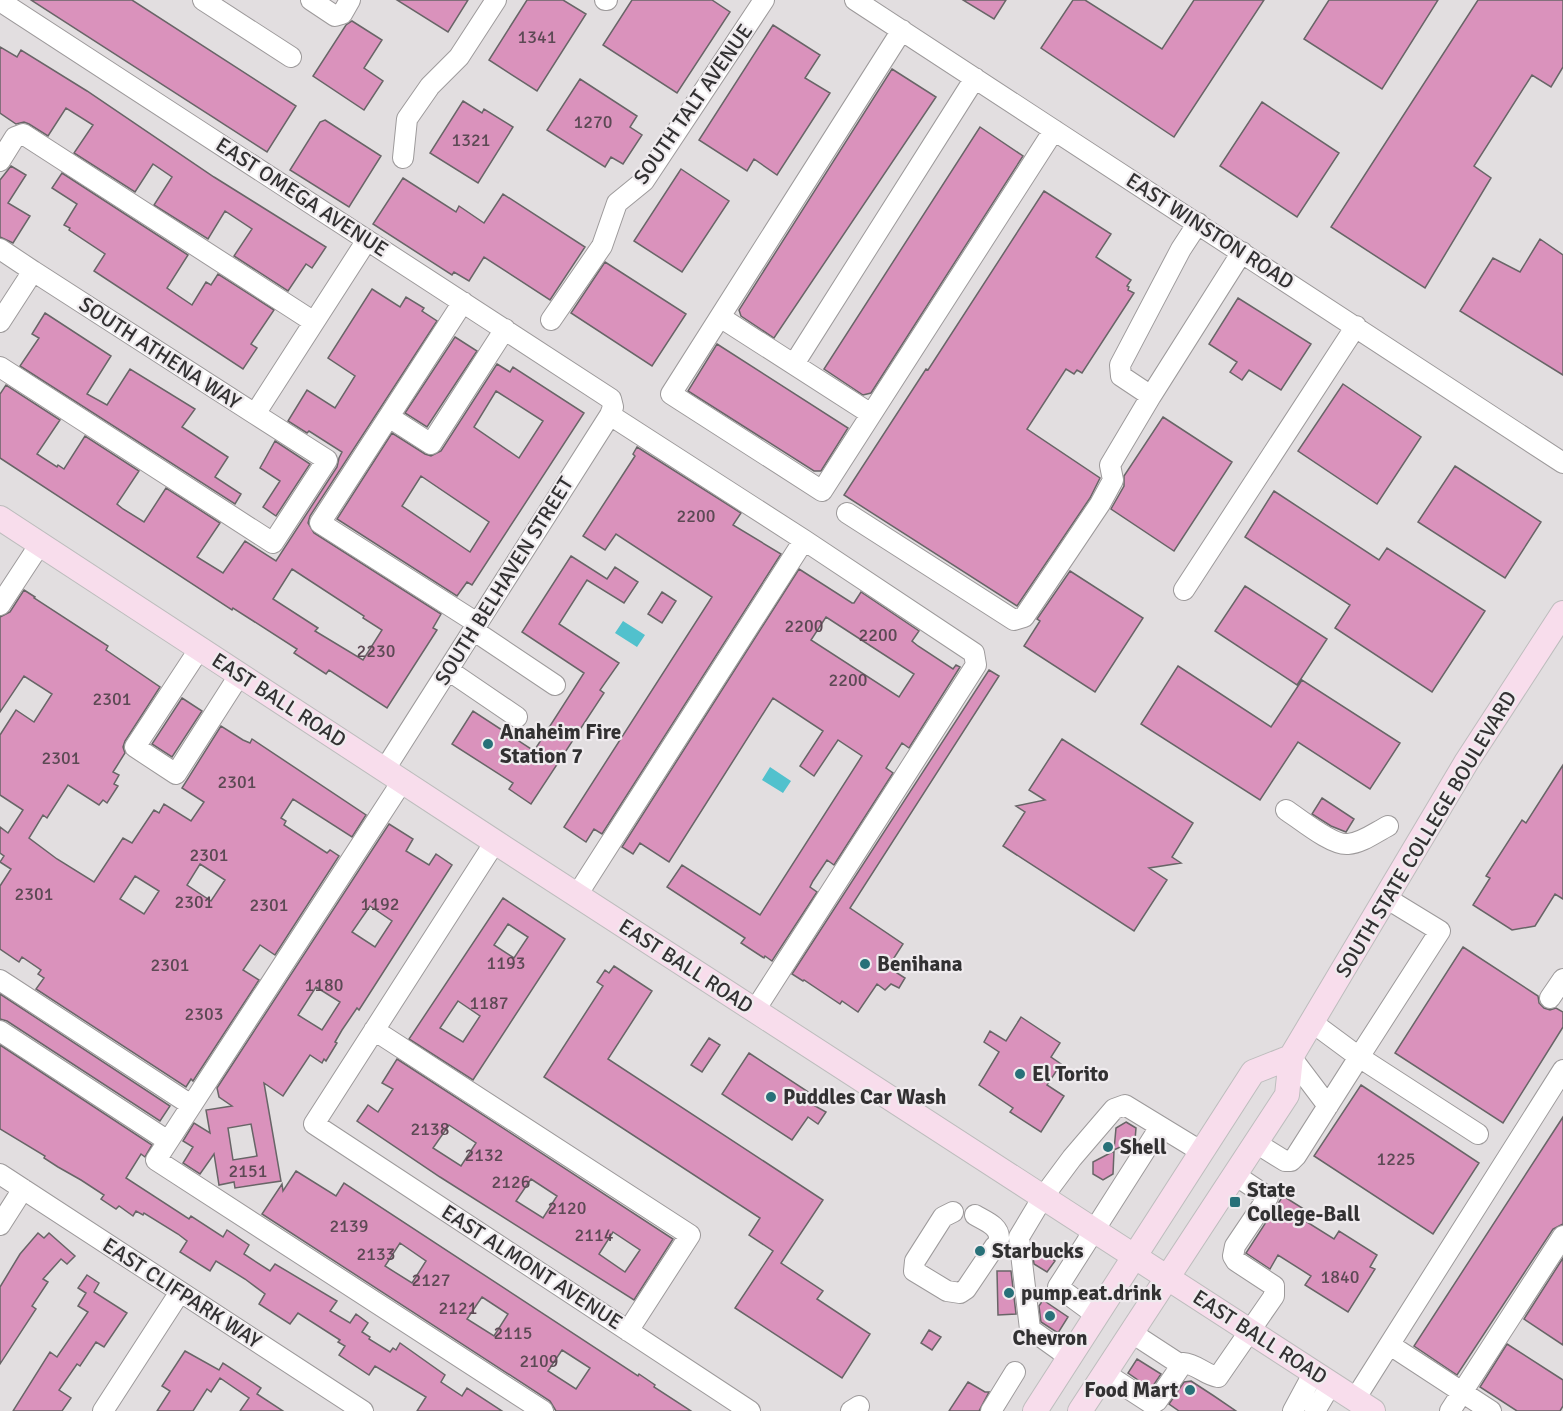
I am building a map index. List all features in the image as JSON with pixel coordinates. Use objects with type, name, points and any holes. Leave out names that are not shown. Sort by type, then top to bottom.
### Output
[{"type":"main road","name":"EAST BALL ROAD","points":[[0,519],[1364,1405]]},
{"type":"main road","name":"SOUTH STATE COLLEGE BOULEVARD","points":[[1080,1411],[1287,1095],[1292,1057],[1467,762],[1563,613]]},
{"type":"main road","points":[[1035,1411],[1253,1072],[1292,1057]]},
{"type":"street","points":[[203,0],[291,57]]},
{"type":"street","points":[[310,0],[335,16],[342,14],[350,0]]},
{"type":"street","points":[[403,158],[407,119],[430,87],[459,57],[496,0]]},
{"type":"street","name":"SOUTH TALT AVENUE","points":[[551,320],[602,246],[617,203],[644,181],[764,0]]},
{"type":"street","name":"EAST WINSTON ROAD","points":[[855,0],[1563,463]]},
{"type":"street","name":"EAST OMEGA AVENUE","points":[[0,1],[604,393],[611,399],[613,407],[610,415]]},
{"type":"street","points":[[902,30],[671,394],[822,490],[1054,130]]},
{"type":"street","points":[[794,364],[975,78]]},
{"type":"street","points":[[0,161],[15,137],[22,134],[314,322]]},
{"type":"street","points":[[1151,396],[1121,376],[1120,365],[1181,249],[1198,223]]},
{"type":"street","name":"SOUTH ATHENA WAY","points":[[0,249],[255,414],[368,240]]},
{"type":"street","points":[[847,513],[1014,620],[1024,617],[1104,496],[1113,480],[1110,465],[1242,252]]},
{"type":"street","points":[[0,322],[33,271]]},
{"type":"street","points":[[463,302],[320,523],[475,627],[555,685]]},
{"type":"street","points":[[720,317],[871,414]]},
{"type":"street","points":[[1184,590],[1356,326]]},
{"type":"street","points":[[389,417],[431,444],[505,329]]},
{"type":"street","points":[[0,367],[273,543],[327,460],[255,414]]},
{"type":"street","points":[[610,415],[974,653],[976,665],[755,1010]]},
{"type":"street","name":"SOUTH BELHAVEN STREET","points":[[543,1411],[156,1160],[394,775],[447,670],[610,415]]},
{"type":"street","points":[[577,895],[804,540]]},
{"type":"street","points":[[0,605],[40,544]]},
{"type":"street","points":[[200,648],[135,747],[176,774],[240,674]]},
{"type":"street","points":[[447,670],[517,717]]},
{"type":"street","points":[[1286,810],[1337,843],[1356,842],[1388,826]]},
{"type":"street","points":[[495,842],[374,1030],[690,1235],[628,1331]]},
{"type":"street","points":[[1256,1143],[1285,1161],[1291,1161],[1440,931],[1386,898]]},
{"type":"street","points":[[1550,998],[1563,979]]},
{"type":"street","points":[[0,980],[191,1105]]},
{"type":"street","points":[[1313,1023],[1359,1057],[1478,1134]]},
{"type":"street","name":"EAST ALMONT AVENUE","points":[[374,1030],[314,1124],[750,1411]]},
{"type":"street","points":[[0,1031],[168,1142]]},
{"type":"street","points":[[1292,1057],[1328,1106]]},
{"type":"street","points":[[1364,1405],[1390,1345],[1563,1070]]},
{"type":"street","points":[[1069,1357],[1030,1329],[1019,1237],[1043,1197],[1072,1158],[1114,1109],[1125,1105],[1202,1152]]},
{"type":"street","points":[[1058,1287],[1160,1127]]},
{"type":"street","name":"EAST CLIFPARK WAY","points":[[0,1174],[180,1292],[337,1404],[363,1411]]},
{"type":"street","points":[[1132,1333],[1181,1365],[1192,1364],[1218,1377],[1251,1332],[1274,1296],[1274,1286],[1236,1261],[1233,1256],[1235,1246],[1268,1197],[1235,1175]]},
{"type":"street","points":[[0,1225],[23,1190]]},
{"type":"street","points":[[953,1212],[943,1217],[915,1261],[914,1271],[947,1291],[960,1293],[966,1289],[997,1243],[1000,1234],[996,1228],[975,1215]]},
{"type":"street","points":[[1450,1411],[1476,1404],[1563,1236]]},
{"type":"street","points":[[1026,1293],[1058,1287],[1096,1315]]},
{"type":"street","points":[[103,1411],[180,1292]]},
{"type":"street","points":[[1390,1345],[1476,1404]]},
{"type":"street","points":[[1106,1374],[1152,1404],[1157,1401],[1181,1365]]},
{"type":"street","points":[[991,1411],[1015,1372]]},
{"type":"street","points":[[1293,1411],[1323,1378]]},
{"type":"street","points":[[1315,1411],[1323,1378]]},
{"type":"water","points":[[623,621],[645,635],[637,647],[615,633]]},
{"type":"water","points":[[770,767],[791,781],[783,793],[762,780]]},
{"type":"building","points":[[31,0],[132,0],[296,106],[267,152]]},
{"type":"building","points":[[397,0],[468,0],[448,32]]},
{"type":"building","points":[[527,0],[563,0],[586,14],[537,91],[489,60]]},
{"type":"building","points":[[632,0],[712,0],[730,12],[677,93],[603,45]]},
{"type":"building","points":[[963,0],[1006,0],[994,19]]},
{"type":"building","points":[[1073,0],[1085,0],[1162,49],[1194,0],[1264,0],[1174,137],[1041,48]]},
{"type":"building","points":[[1329,0],[1438,0],[1382,89],[1304,39]]},
{"type":"building","points":[[1478,0],[1563,0],[1563,67],[1551,87],[1532,75],[1474,166],[1491,178],[1425,288],[1331,227]]},
{"type":"building","points":[[352,21],[382,40],[364,68],[383,81],[364,110],[313,76],[346,25]]},
{"type":"building","points":[[773,25],[820,55],[805,78],[830,93],[777,175],[754,159],[747,171],[699,140]]},
{"type":"building","points":[[0,47],[17,57],[21,50],[87,91],[214,177],[326,247],[312,268],[306,264],[288,291],[234,256],[252,229],[225,211],[208,239],[154,205],[172,177],[153,164],[135,192],[74,153],[93,125],[66,108],[48,136],[24,122],[16,124],[0,113]]},
{"type":"building","points":[[892,69],[936,97],[774,338],[741,316],[739,310]]},
{"type":"building","points":[[580,79],[637,116],[630,127],[642,135],[623,164],[611,157],[605,167],[547,130]]},
{"type":"building","points":[[463,101],[482,113],[484,109],[513,127],[478,183],[430,153]]},
{"type":"building","points":[[1262,102],[1339,153],[1297,217],[1220,166]]},
{"type":"building","points":[[325,120],[381,156],[349,207],[290,170],[320,122]]},
{"type":"building","points":[[980,127],[1023,156],[871,393],[863,395],[824,369]]},
{"type":"building","points":[[11,166],[26,175],[8,203],[30,216],[13,243],[0,237],[0,180]]},
{"type":"building","points":[[681,169],[729,201],[682,272],[634,241]]},
{"type":"building","points":[[62,173],[188,255],[167,288],[192,305],[206,282],[211,285],[218,274],[274,310],[251,344],[257,348],[243,369],[94,271],[105,254],[64,225],[77,204],[52,188]]},
{"type":"building","points":[[403,178],[456,212],[459,206],[484,223],[503,194],[585,247],[550,300],[484,257],[469,281],[454,272],[452,275],[373,224]]},
{"type":"building","points":[[1044,191],[1111,234],[1096,257],[1131,280],[1127,286],[1128,290],[1134,293],[1082,373],[1077,370],[1074,374],[1066,369],[1027,429],[1100,478],[1090,498],[1017,606],[844,495]]},
{"type":"building","points":[[1540,239],[1563,255],[1563,375],[1460,311],[1493,258],[1520,272]]},
{"type":"building","points":[[605,262],[686,314],[652,366],[571,313]]},
{"type":"building","points":[[372,289],[400,307],[406,297],[424,308],[422,311],[437,321],[310,516],[308,523],[314,533],[441,614],[433,628],[437,630],[387,708],[329,670],[326,674],[294,653],[297,649],[233,608],[232,610],[0,458],[0,394],[6,385],[60,420],[37,454],[64,469],[85,436],[139,471],[117,504],[123,509],[144,522],[166,488],[220,523],[197,557],[223,573],[245,541],[276,561],[337,467],[342,452],[288,421],[307,390],[335,408],[355,376],[328,358]],"holes":[[[292,569],[364,616],[363,618],[382,630],[363,660],[315,631],[318,628],[273,599]]]},
{"type":"building","points":[[1238,298],[1311,344],[1281,390],[1249,370],[1242,380],[1230,372],[1237,362],[1209,344]]},
{"type":"building","points":[[45,313],[111,356],[87,394],[107,405],[130,369],[195,409],[182,427],[228,457],[215,477],[241,494],[235,504],[20,366],[39,338],[32,334]]},
{"type":"building","points":[[455,337],[477,351],[427,427],[405,413]]},
{"type":"building","points":[[717,344],[848,428],[821,471],[814,471],[688,391]]},
{"type":"building","points":[[497,364],[510,372],[513,367],[584,413],[472,585],[467,582],[457,596],[337,519],[392,433],[425,454],[431,456],[441,451]],"holes":[[[496,391],[543,421],[519,458],[474,427]],[[421,476],[489,522],[470,552],[402,506]]]},
{"type":"building","points":[[1343,384],[1421,437],[1377,504],[1298,451]]},
{"type":"building","points":[[1163,417],[1232,462],[1174,551],[1111,509],[1124,486],[1124,476]]},
{"type":"building","points":[[275,441],[310,464],[276,516],[263,507],[280,481],[260,468]]},
{"type":"building","points":[[637,447],[741,513],[733,525],[781,554],[602,834],[594,829],[586,842],[564,827],[712,597],[616,534],[605,550],[583,536],[635,456],[633,454]]},
{"type":"building","points":[[1455,466],[1541,522],[1505,578],[1418,522]]},
{"type":"building","points":[[1274,491],[1379,560],[1387,548],[1485,611],[1432,692],[1335,628],[1350,605],[1245,537]]},
{"type":"building","points":[[571,556],[607,579],[615,567],[638,582],[624,603],[587,580],[559,624],[619,663],[600,690],[604,693],[531,804],[509,789],[513,783],[452,744],[473,711],[534,751],[584,673],[522,632]]},
{"type":"building","points":[[799,569],[852,603],[861,592],[919,631],[912,641],[918,646],[953,669],[956,665],[960,667],[909,748],[902,743],[886,768],[893,773],[834,865],[827,860],[813,881],[810,887],[817,892],[772,961],[741,943],[745,938],[667,887],[682,865],[760,915],[862,756],[838,740],[814,776],[800,766],[823,731],[773,698],[669,862],[640,843],[633,854],[622,847]],"holes":[[[826,617],[914,674],[899,697],[811,640]]]},
{"type":"building","points":[[1070,571],[1143,618],[1095,692],[1024,646],[1040,621],[1037,619]]},
{"type":"building","points":[[1245,586],[1327,639],[1297,685],[1215,631]]},
{"type":"building","points":[[24,590],[108,646],[106,650],[160,687],[125,741],[123,747],[125,753],[113,772],[119,775],[114,784],[118,786],[107,803],[103,800],[99,805],[68,785],[47,818],[43,815],[29,838],[94,882],[123,838],[132,843],[154,810],[159,813],[164,804],[191,821],[204,802],[182,788],[221,726],[250,743],[252,739],[366,815],[352,837],[293,799],[281,818],[286,821],[284,825],[327,853],[330,850],[339,856],[275,955],[260,945],[243,970],[259,980],[193,1081],[191,1079],[186,1087],[36,989],[44,978],[38,974],[41,970],[22,957],[19,962],[0,949],[0,886],[11,869],[0,862],[4,856],[0,853],[0,827],[8,833],[23,810],[0,795],[0,735],[16,710],[34,722],[52,694],[24,676],[0,712],[0,617],[10,612]],"holes":[[[200,864],[225,880],[211,901],[187,885]],[[135,876],[159,891],[144,914],[120,899]]]},
{"type":"building","points":[[662,592],[676,601],[662,623],[648,614]]},
{"type":"building","points":[[1178,666],[1271,727],[1302,680],[1400,743],[1370,789],[1298,742],[1260,800],[1141,724]]},
{"type":"building","points":[[989,670],[999,676],[850,908],[903,944],[892,961],[901,966],[897,973],[905,978],[899,988],[891,984],[885,990],[877,984],[858,1012],[842,1001],[840,1004],[792,974]]},
{"type":"building","points":[[182,698],[202,711],[172,757],[152,744]]},
{"type":"building","points":[[1062,739],[1193,823],[1172,857],[1181,863],[1149,868],[1167,880],[1134,931],[1003,846],[1025,812],[1016,806],[1045,800],[1029,790]]},
{"type":"building","points":[[1563,765],[1563,899],[1555,894],[1535,926],[1512,930],[1473,905],[1490,878],[1486,876],[1522,820],[1526,823]]},
{"type":"building","points":[[1322,798],[1354,819],[1346,832],[1312,814]]},
{"type":"building","points":[[389,824],[413,839],[406,851],[429,865],[436,854],[452,865],[359,1010],[357,1008],[342,1030],[326,1061],[324,1059],[322,1063],[310,1055],[283,1096],[264,1083],[281,1181],[235,1188],[234,1182],[219,1185],[214,1154],[200,1174],[183,1163],[193,1147],[183,1141],[194,1123],[210,1133],[206,1110],[232,1106],[219,1097],[217,1088]],"holes":[[[370,906],[392,921],[375,947],[352,932]],[[316,987],[340,1002],[322,1030],[298,1015]],[[251,1124],[257,1156],[233,1160],[228,1128]]]},
{"type":"building","points":[[503,898],[565,939],[473,1080],[409,1039]],"holes":[[[508,924],[528,937],[514,958],[494,945]],[[458,1001],[480,1016],[463,1042],[440,1028]]]},
{"type":"building","points":[[1463,947],[1538,996],[1539,1003],[1544,1008],[1550,1010],[1556,1008],[1563,1012],[1563,1027],[1503,1123],[1395,1053]]},
{"type":"building","points":[[614,966],[652,991],[608,1059],[823,1200],[781,1263],[823,1291],[817,1299],[870,1334],[842,1378],[735,1308],[773,1251],[749,1235],[760,1218],[544,1077],[603,986],[597,982],[605,970],[609,973]]},
{"type":"building","points":[[0,994],[170,1106],[160,1121],[7,1021],[0,1019]]},
{"type":"building","name":"El Torito","points":[[1021,1017],[1060,1043],[1051,1057],[1061,1064],[1047,1085],[1064,1096],[1041,1132],[1010,1112],[1013,1108],[979,1085],[999,1052],[984,1042],[990,1031],[1006,1041]]},
{"type":"building","points":[[709,1038],[720,1045],[702,1072],[691,1065]]},
{"type":"building","points":[[0,1045],[152,1145],[145,1157],[141,1154],[126,1178],[189,1219],[191,1216],[223,1237],[227,1230],[249,1245],[244,1254],[270,1271],[275,1264],[337,1301],[330,1311],[350,1323],[356,1314],[368,1323],[362,1332],[370,1337],[369,1339],[390,1352],[393,1348],[396,1350],[400,1343],[445,1375],[441,1382],[462,1396],[467,1388],[502,1411],[417,1411],[426,1397],[375,1366],[369,1375],[339,1355],[345,1346],[338,1342],[340,1340],[298,1313],[290,1324],[259,1304],[265,1294],[245,1279],[216,1261],[210,1271],[180,1252],[187,1241],[178,1234],[144,1213],[143,1215],[136,1211],[133,1216],[119,1206],[116,1209],[101,1199],[104,1195],[0,1129]]},
{"type":"building","name":"Puddles Car Wash","points":[[749,1053],[819,1099],[815,1106],[826,1112],[818,1124],[808,1117],[792,1140],[722,1094]]},
{"type":"building","points":[[397,1059],[673,1239],[634,1300],[440,1177],[357,1121],[368,1105],[378,1112],[393,1089],[382,1083]],"holes":[[[449,1125],[476,1143],[461,1166],[433,1148]],[[531,1179],[557,1196],[543,1218],[516,1201]],[[613,1232],[640,1250],[625,1272],[599,1254]]]},
{"type":"building","points":[[1361,1085],[1479,1163],[1433,1234],[1314,1156]]},
{"type":"building","points":[[1563,1117],[1563,1224],[1553,1229],[1457,1375],[1414,1346]]},
{"type":"building","points":[[1126,1122],[1136,1128],[1135,1140],[1114,1150],[1116,1128]]},
{"type":"building","points":[[1114,1151],[1113,1174],[1103,1180],[1093,1174],[1093,1162]]},
{"type":"building","points":[[296,1171],[336,1196],[344,1183],[638,1376],[639,1374],[655,1385],[654,1387],[691,1411],[556,1411],[550,1401],[262,1214],[282,1184],[283,1191]],"holes":[[[400,1243],[426,1261],[412,1283],[385,1266]],[[482,1297],[508,1314],[494,1336],[467,1319]],[[562,1350],[590,1368],[576,1389],[548,1371]]]},
{"type":"building","points":[[1283,1196],[1307,1211],[1302,1219],[1334,1239],[1339,1231],[1377,1255],[1370,1267],[1375,1269],[1348,1312],[1305,1285],[1311,1276],[1278,1255],[1270,1269],[1246,1253]]},
{"type":"building","points":[[38,1233],[44,1238],[49,1233],[75,1256],[67,1264],[61,1259],[43,1279],[48,1282],[32,1306],[36,1309],[0,1364],[0,1287],[20,1254]]},
{"type":"building","name":"Chevron","points":[[1038,1249],[1055,1261],[1047,1272],[1034,1264],[1033,1256]]},
{"type":"building","points":[[1563,1258],[1563,1345],[1524,1319]]},
{"type":"building","name":"pump.eat.drink","points":[[997,1271],[1011,1271],[1016,1314],[998,1315]]},
{"type":"building","points":[[87,1275],[99,1283],[94,1292],[127,1313],[104,1347],[96,1342],[80,1366],[77,1364],[59,1390],[71,1398],[62,1411],[13,1411],[50,1352],[57,1357],[88,1312],[78,1306],[86,1293],[78,1288]]},
{"type":"building","name":"Chevron","points":[[1043,1300],[1068,1317],[1058,1333],[1041,1322],[1039,1306]]},
{"type":"building","points":[[929,1330],[941,1337],[932,1350],[921,1343]]},
{"type":"building","points":[[1507,1344],[1563,1380],[1563,1406],[1560,1411],[1517,1411],[1480,1387]]},
{"type":"building","points":[[185,1351],[219,1370],[223,1363],[261,1388],[257,1394],[283,1411],[240,1411],[249,1398],[220,1378],[211,1392],[207,1389],[193,1411],[157,1411],[170,1391],[162,1386]]},
{"type":"building","points":[[1137,1359],[1161,1374],[1151,1389],[1128,1373]]},
{"type":"building","name":"Food Mart","points":[[1191,1381],[1236,1411],[1179,1411],[1169,1404],[1184,1382]]},
{"type":"building","points":[[968,1382],[989,1392],[979,1411],[949,1411]]},
{"type":"place","name":"Anaheim Fire Station 7","points":[[488,744]]},
{"type":"place","name":"Benihana","points":[[865,964]]},
{"type":"place","name":"El Torito","points":[[1020,1074]]},
{"type":"place","name":"Puddles Car Wash","points":[[771,1097]]},
{"type":"place","name":"Shell","points":[[1108,1147]]},
{"type":"place","name":"State College-Ball","points":[[1235,1202]]},
{"type":"place","name":"Starbucks","points":[[980,1251]]},
{"type":"place","name":"pump.eat.drink","points":[[1009,1293]]},
{"type":"place","name":"Chevron","points":[[1050,1316]]},
{"type":"place","name":"Food Mart","points":[[1190,1390]]}]
